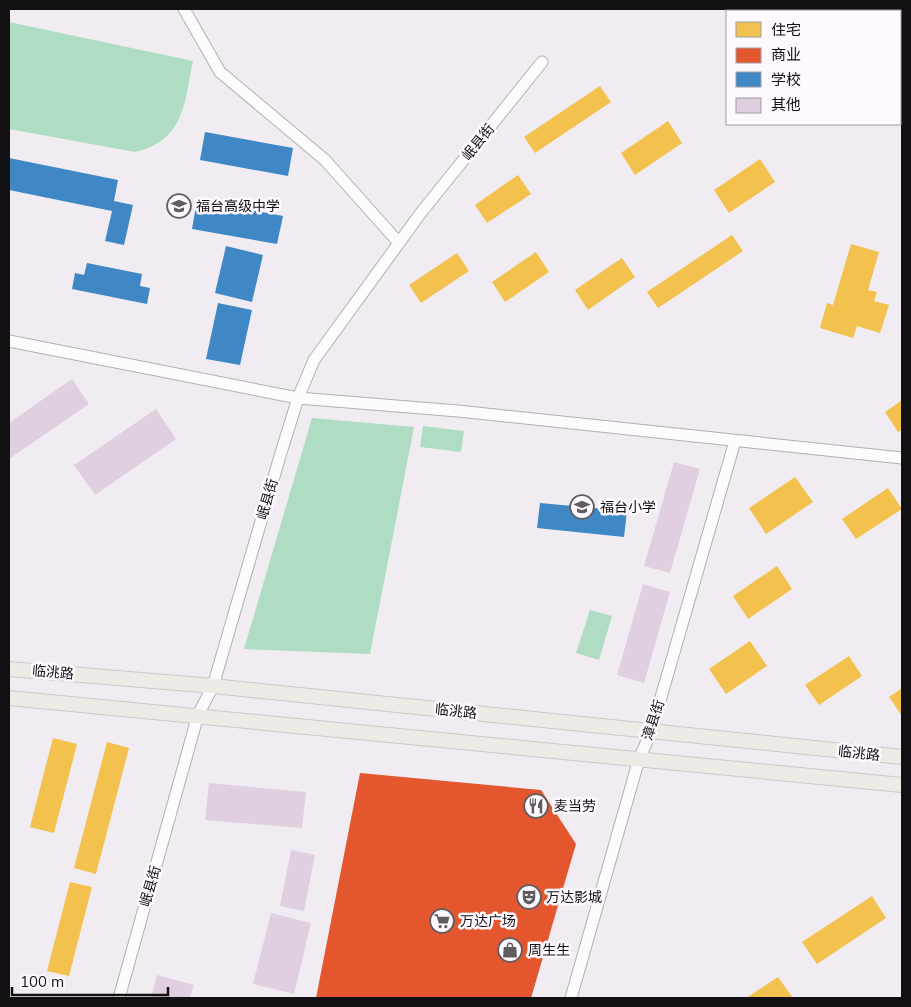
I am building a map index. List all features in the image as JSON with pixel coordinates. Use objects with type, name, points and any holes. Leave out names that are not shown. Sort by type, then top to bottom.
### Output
[{"type":"main road","name":"临洮路","points":[[9,668],[213,686],[902,757]]},
{"type":"main road","name":"临洮路","points":[[9,698],[902,785]]},
{"type":"street","points":[[184,9],[220,72],[325,160],[399,243]]},
{"type":"street","name":"岷县街","points":[[119,998],[198,715],[213,686],[298,398],[314,360],[399,243],[542,62]]},
{"type":"street","points":[[9,341],[298,398],[458,411],[902,458]]},
{"type":"street","name":"漳县街","points":[[571,998],[639,760],[651,732],[735,441]]},
{"type":"green space","points":[[9,22],[193,61],[184,106],[173,129],[164,139],[135,152],[9,129]]},
{"type":"green space","points":[[312,418],[414,427],[370,654],[244,649]]},
{"type":"green space","points":[[423,426],[464,431],[461,452],[420,447]]},
{"type":"green space","points":[[590,610],[612,616],[599,660],[576,653]]},
{"type":"building: 住宅","points":[[600,86],[611,102],[535,153],[524,137]]},
{"type":"building: 住宅","points":[[668,121],[682,143],[635,175],[621,153]]},
{"type":"building: 住宅","points":[[760,159],[775,182],[729,213],[714,190]]},
{"type":"building: 住宅","points":[[518,175],[531,194],[487,223],[475,205]]},
{"type":"building: 住宅","points":[[732,235],[743,251],[658,308],[647,292]]},
{"type":"building: 住宅","points":[[851,244],[879,252],[868,290],[877,292],[874,301],[889,305],[880,333],[857,326],[853,338],[820,328],[827,303],[833,305]]},
{"type":"building: 住宅","points":[[536,252],[549,272],[505,302],[492,282]]},
{"type":"building: 住宅","points":[[457,253],[469,271],[421,303],[409,285]]},
{"type":"building: 住宅","points":[[622,258],[635,277],[588,310],[575,290]]},
{"type":"building: 住宅","points":[[902,400],[902,430],[898,432],[885,412]]},
{"type":"building: 住宅","points":[[795,477],[813,502],[766,534],[749,508]]},
{"type":"building: 住宅","points":[[888,488],[902,509],[856,539],[842,519]]},
{"type":"building: 住宅","points":[[777,566],[792,589],[748,619],[733,596]]},
{"type":"building: 住宅","points":[[750,641],[767,666],[726,694],[709,669]]},
{"type":"building: 住宅","points":[[849,656],[862,676],[819,705],[805,685]]},
{"type":"building: 住宅","points":[[902,688],[902,716],[889,697]]},
{"type":"building: 住宅","points":[[53,738],[77,744],[54,833],[30,827]]},
{"type":"building: 住宅","points":[[107,742],[129,748],[96,874],[74,868]]},
{"type":"building: 住宅","points":[[70,882],[92,887],[69,976],[47,971]]},
{"type":"building: 住宅","points":[[872,896],[886,918],[817,964],[802,942]]},
{"type":"building: 住宅","points":[[778,977],[793,998],[746,998]]},
{"type":"building: 商业","name":"万达广场","points":[[360,773],[541,790],[576,844],[531,998],[316,998]]},
{"type":"building: 学校","points":[[205,132],[293,148],[288,176],[200,160]]},
{"type":"building: 学校","points":[[9,158],[118,180],[114,201],[133,205],[124,245],[105,241],[112,211],[9,190]]},
{"type":"building: 学校","points":[[197,200],[283,216],[277,244],[192,229]]},
{"type":"building: 学校","points":[[226,246],[263,255],[252,302],[215,293]]},
{"type":"building: 学校","points":[[87,263],[142,274],[140,286],[150,288],[147,304],[72,289],[75,273],[84,275]]},
{"type":"building: 学校","points":[[218,303],[252,310],[240,365],[206,359]]},
{"type":"building: 学校","points":[[540,503],[627,511],[624,537],[537,528]]},
{"type":"building: 其他","points":[[72,379],[89,404],[9,459],[9,423]]},
{"type":"building: 其他","points":[[156,409],[176,439],[95,495],[74,465]]},
{"type":"building: 其他","points":[[674,462],[700,469],[670,573],[644,566]]},
{"type":"building: 其他","points":[[643,584],[670,592],[644,683],[617,675]]},
{"type":"building: 其他","points":[[209,783],[306,792],[302,828],[205,820]]},
{"type":"building: 其他","points":[[291,850],[315,855],[304,911],[280,906]]},
{"type":"building: 其他","points":[[271,913],[311,923],[294,994],[253,984]]},
{"type":"building: 其他","points":[[157,975],[194,985],[190,998],[151,998]]},
{"type":"place","name":"福台高级中学","points":[[179,206]]},
{"type":"place","name":"福台小学","points":[[582,507]]},
{"type":"place","name":"麦当劳","points":[[536,806]]},
{"type":"place","name":"万达影城","points":[[529,897]]},
{"type":"place","name":"万达广场","points":[[442,921]]},
{"type":"place","name":"周生生","points":[[510,950]]}]
